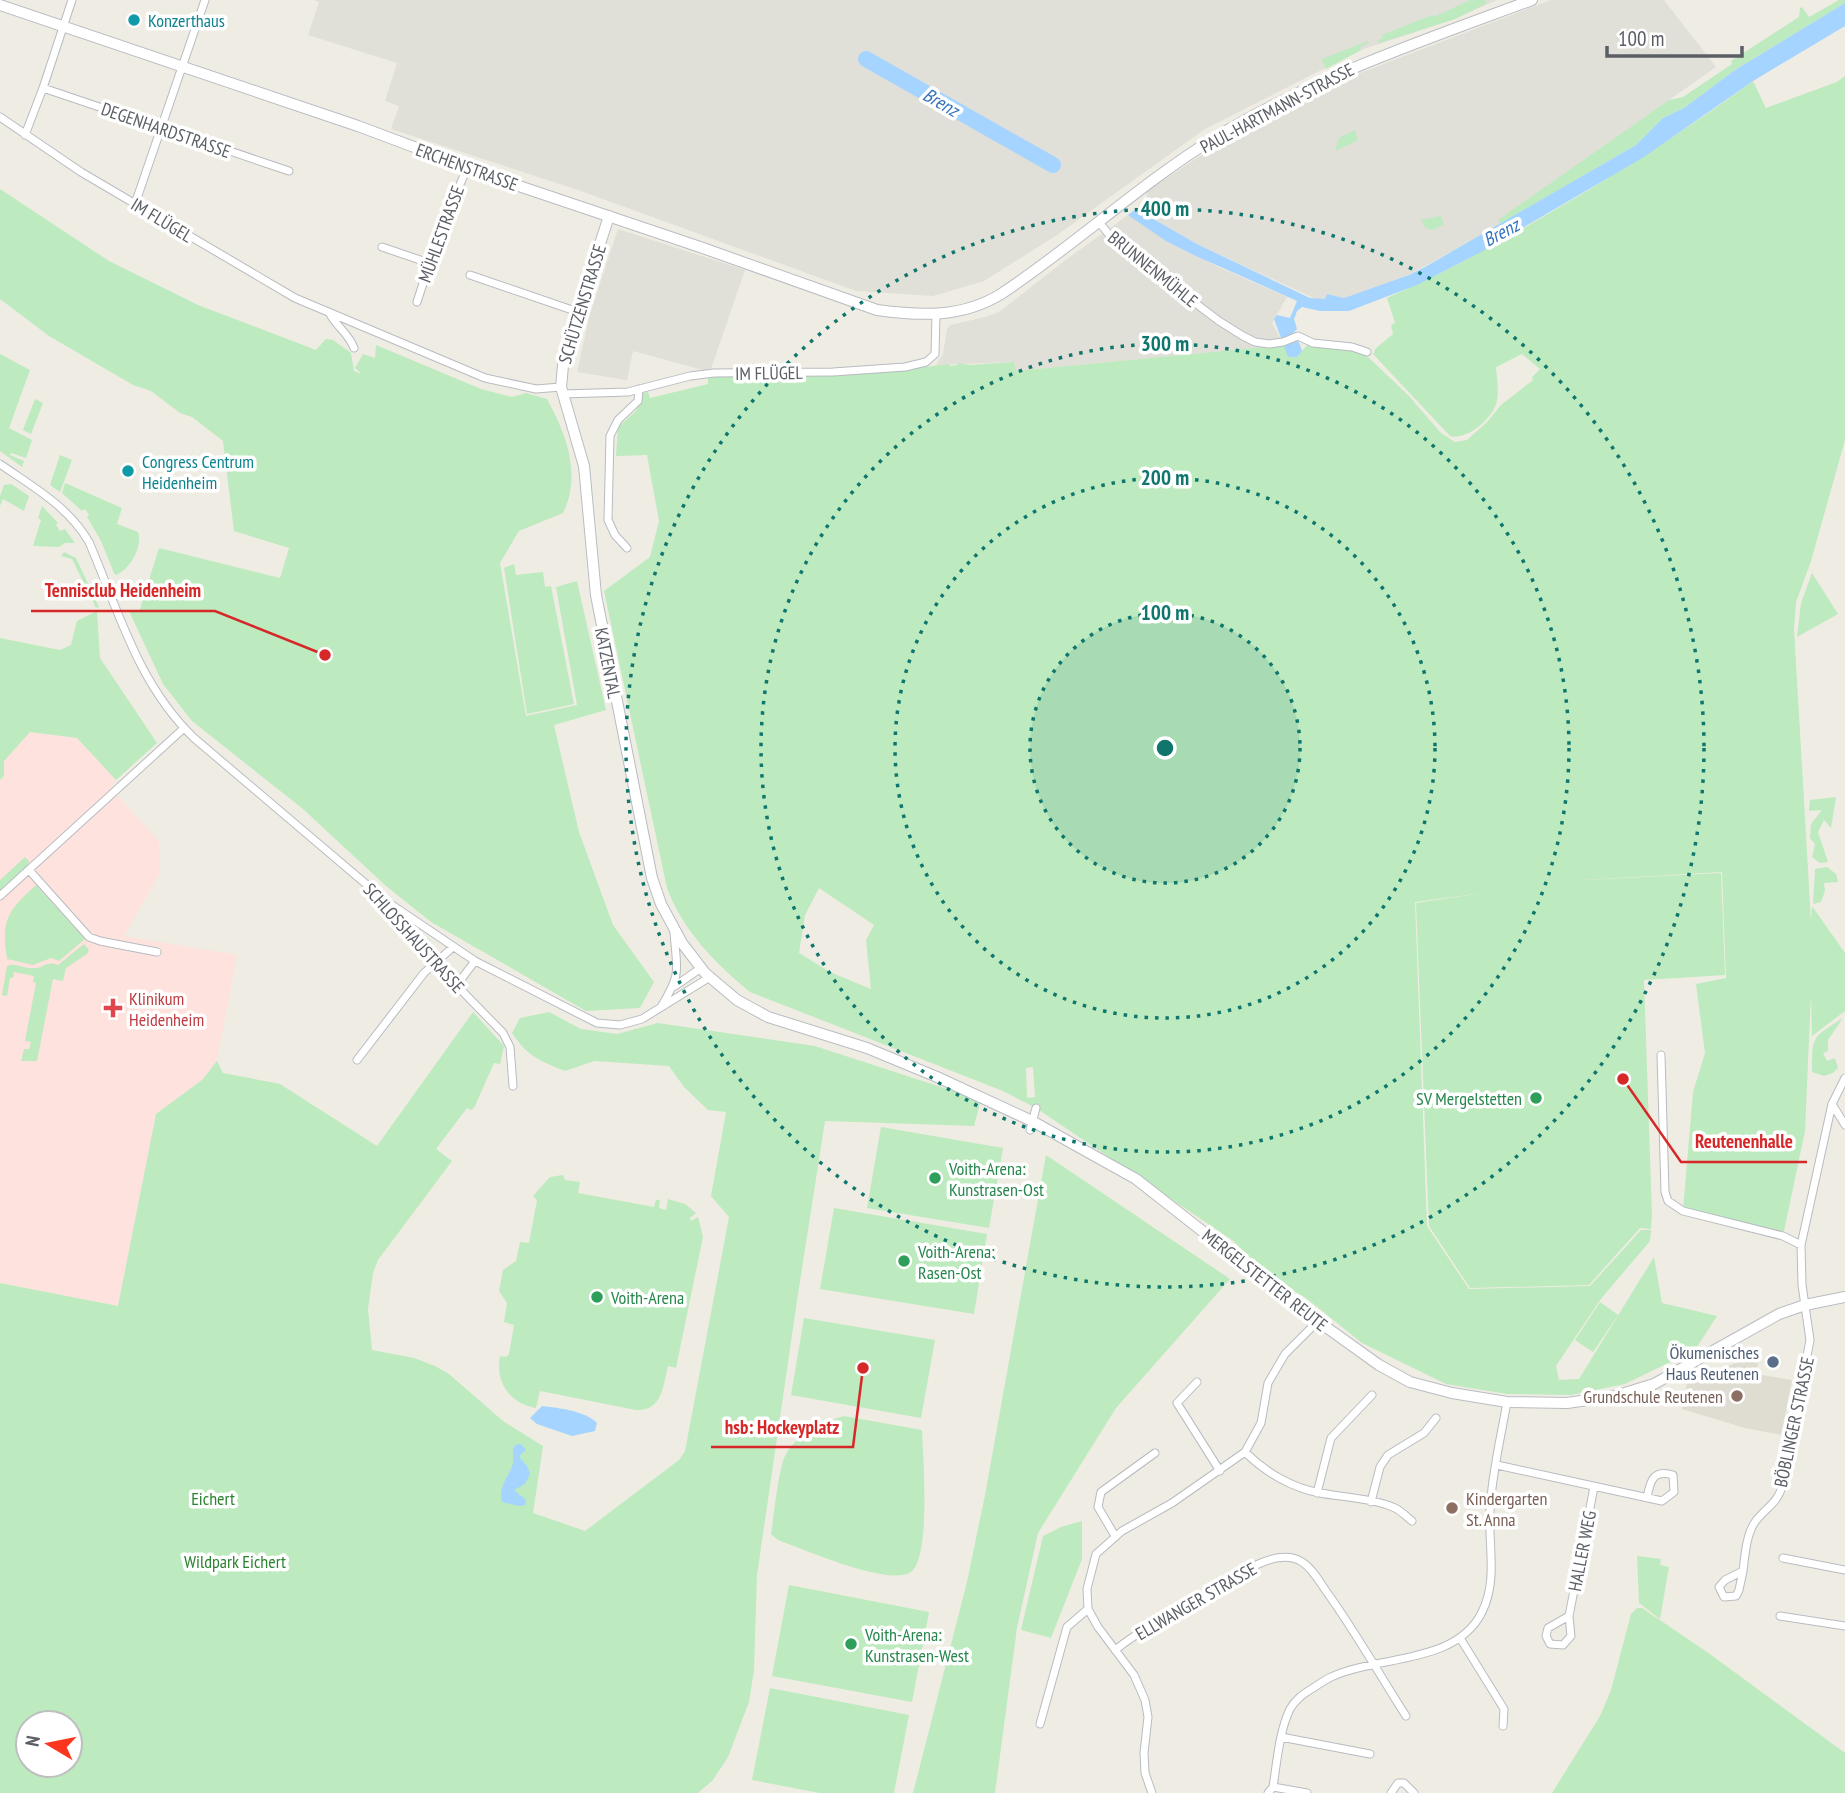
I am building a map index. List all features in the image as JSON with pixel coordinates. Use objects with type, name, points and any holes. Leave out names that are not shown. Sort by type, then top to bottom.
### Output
[{"type":"street","points":[[25,135],[72,0]]},
{"type":"street","points":[[135,204],[205,0]]},
{"type":"street","name":"PAUL-HARTMANN-STRASSE","points":[[936,314],[965,310],[992,300],[1044,264],[1149,182],[1214,139],[1303,90],[1371,60],[1532,0]]},
{"type":"street","name":"ERCHENSTRASSE","points":[[0,5],[358,126],[467,168],[877,310],[936,314]]},
{"type":"street","name":"DEGENHARDSTRASSE","points":[[43,88],[289,171]]},
{"type":"street","name":"IM FLÜGEL","points":[[0,117],[135,204],[295,298],[485,377],[536,389],[610,393],[715,373],[833,372],[920,365],[934,354],[936,314]]},
{"type":"street","name":"MÜHLESTRASSE","points":[[417,302],[458,184],[467,168]]},
{"type":"street","name":"SCHÜTZENSTRASSE","points":[[562,391],[564,355],[609,216]]},
{"type":"street","name":"BRUNNENMÜHLE","points":[[1098,221],[1116,243],[1219,321],[1255,342],[1269,344],[1298,336],[1317,344],[1352,346],[1367,352]]},
{"type":"street","points":[[382,247],[429,263]]},
{"type":"street","points":[[470,275],[578,312]]},
{"type":"street","name":"IM FLÜGEL","points":[[329,313],[337,327],[348,335],[354,348]]},
{"type":"street","points":[[627,548],[615,535],[608,520],[610,436],[618,420],[638,401],[639,389]]},
{"type":"street","name":"KATZENTAL","points":[[562,391],[584,466],[596,595],[647,859],[657,895],[673,929],[710,977]]},
{"type":"street","name":"SCHLOSSHAUSTRASSE","points":[[0,464],[55,501],[81,529],[92,548],[143,671],[160,701],[183,729],[386,901],[393,920],[506,1037],[510,1047],[513,1086]]},
{"type":"street","points":[[0,896],[183,729]]},
{"type":"street","points":[[29,870],[89,937],[157,952]]},
{"type":"street","points":[[386,901],[475,961],[597,1023],[626,1024],[642,1019],[710,977]]},
{"type":"street","name":"KATZENTAL","points":[[661,1007],[674,986],[678,966],[673,929]]},
{"type":"street","points":[[358,1060],[410,990],[434,963],[453,947]]},
{"type":"street","points":[[456,986],[475,961]]},
{"type":"street","name":"KATZENTAL","points":[[674,986],[701,968]]},
{"type":"street","name":"MERGELSTETTER REUTE","points":[[710,977],[737,1000],[768,1017],[867,1048],[937,1077],[1136,1179],[1259,1279],[1379,1365],[1410,1382],[1452,1393],[1507,1402],[1567,1404],[1615,1396],[1654,1384],[1779,1314],[1805,1305],[1845,1297]]},
{"type":"street","points":[[1661,1055],[1665,1192],[1668,1201],[1683,1211],[1783,1236],[1801,1245]]},
{"type":"street","name":"BÖBLINGER STRASSE","points":[[1743,1571],[1752,1528],[1758,1518],[1775,1502],[1782,1487],[1809,1352],[1810,1334],[1801,1245],[1832,1104],[1842,1079],[1845,1078]]},
{"type":"street","points":[[1832,1104],[1845,1125]]},
{"type":"street","points":[[1031,1126],[1036,1108]]},
{"type":"street","points":[[1152,1793],[1144,1773],[1148,1717],[1145,1700],[1134,1675],[1087,1609],[1087,1589],[1096,1554],[1115,1536],[1220,1471],[1245,1452],[1261,1423],[1268,1383],[1285,1354],[1318,1321]]},
{"type":"street","points":[[1197,1382],[1177,1403],[1220,1471]]},
{"type":"street","points":[[1317,1493],[1331,1438],[1372,1395]]},
{"type":"street","points":[[1307,1793],[1270,1790],[1281,1737],[1290,1710],[1299,1696],[1332,1676],[1439,1649],[1460,1638],[1473,1626],[1482,1612],[1489,1595],[1493,1572],[1490,1511],[1507,1402]]},
{"type":"street","points":[[1371,1502],[1380,1467],[1388,1455],[1424,1433],[1436,1418]]},
{"type":"street","points":[[1245,1452],[1263,1470],[1317,1493],[1394,1507],[1412,1521]]},
{"type":"street","points":[[1115,1536],[1097,1507],[1101,1492],[1155,1453]]},
{"type":"street","name":"HALLER WEG","points":[[1497,1465],[1647,1498]]},
{"type":"street","points":[[1665,1472],[1673,1475],[1674,1492],[1662,1501],[1647,1498],[1650,1480],[1655,1475],[1665,1472]]},
{"type":"street","name":"HALLER WEG","points":[[1569,1616],[1594,1487]]},
{"type":"street","name":"ELLWANGER STRASSE","points":[[1115,1650],[1139,1633],[1177,1617],[1216,1588],[1268,1560],[1285,1557],[1303,1563],[1317,1578],[1343,1614],[1406,1716]]},
{"type":"street","points":[[1783,1558],[1845,1570]]},
{"type":"street","points":[[1040,1724],[1067,1627],[1087,1609]]},
{"type":"street","points":[[1780,1616],[1845,1626]]},
{"type":"street","points":[[1460,1638],[1504,1709],[1503,1726]]},
{"type":"street","points":[[1281,1737],[1370,1755]]},
{"type":"street","points":[[1391,1793],[1398,1783],[1404,1783],[1414,1793]]},
{"type":"shaded area","points":[[314,0],[1497,0],[1455,19],[1361,50],[1205,129],[1057,235],[984,281],[933,296],[856,291],[578,190],[391,129],[399,106],[385,101],[397,63],[308,35],[319,2]]},
{"type":"shaded area","points":[[1551,0],[1664,0],[1716,67],[1499,220],[1500,224],[1409,275],[1344,298],[1327,294],[1325,299],[1318,300],[1197,244],[1136,209],[1146,202],[1147,191],[1212,148],[1295,102],[1347,78]]},
{"type":"shaded area","points":[[1128,215],[1216,266],[1287,297],[1272,323],[1284,345],[1015,371],[1014,362],[936,365],[943,354],[950,325],[999,312]]},
{"type":"shaded area","points":[[618,229],[745,270],[710,372],[633,351],[627,380],[577,372],[590,314]]},
{"type":"shaded area","name":"Klinikum Heidenheim","points":[[30,732],[77,738],[116,780],[111,788],[159,842],[160,873],[124,936],[237,955],[217,1061],[202,1080],[156,1114],[118,1306],[0,1283],[0,780],[4,776],[4,761]]},
{"type":"shaded area","name":"Grundschule Reutenen","points":[[1753,1356],[1759,1357],[1756,1374],[1792,1380],[1781,1435],[1745,1428],[1682,1409],[1687,1383]]},
{"type":"green space","points":[[1470,0],[1485,0],[1487,3],[1455,19],[1379,43],[1382,35],[1432,15],[1434,17]]},
{"type":"green space","points":[[1839,0],[1845,0],[1845,3],[1735,70],[1684,108],[1663,118],[1636,145],[1500,224],[1498,220],[1669,100],[1683,97],[1732,64],[1731,61],[1799,17],[1800,8],[1802,7],[1809,17]]},
{"type":"green space","points":[[1368,41],[1369,43],[1360,47],[1361,50],[1326,69],[1322,59]]},
{"type":"green space","points":[[1845,76],[1845,440],[1811,561],[1796,602],[1794,629],[1811,921],[1812,906],[1845,953],[1845,1011],[1812,1036],[1811,994],[1805,1131],[1783,1236],[1683,1211],[1693,1092],[1705,1053],[1696,984],[1726,978],[1722,872],[1567,881],[1721,873],[1725,975],[1644,980],[1651,1229],[1640,1228],[1589,1285],[1470,1288],[1429,1226],[1416,903],[1483,893],[1415,902],[1427,1226],[1469,1289],[1590,1286],[1641,1230],[1651,1230],[1650,1241],[1600,1300],[1556,1366],[1559,1380],[1579,1379],[1654,1257],[1662,1303],[1717,1316],[1695,1350],[1625,1384],[1571,1395],[1507,1394],[1446,1384],[1362,1343],[1306,1298],[1270,1277],[1232,1240],[1036,1108],[1003,1091],[750,992],[713,958],[691,932],[667,888],[604,591],[650,557],[659,521],[647,455],[616,456],[618,427],[636,411],[642,393],[648,392],[650,398],[708,384],[708,377],[876,373],[958,363],[969,365],[1014,362],[1016,371],[1284,345],[1297,357],[1308,344],[1348,349],[1366,355],[1409,396],[1441,433],[1455,442],[1467,440],[1501,405],[1533,380],[1532,377],[1540,369],[1522,354],[1496,367],[1498,387],[1492,413],[1469,433],[1450,436],[1373,354],[1376,348],[1393,334],[1391,325],[1395,323],[1387,298],[1459,263],[1558,208],[1671,138],[1753,81],[1766,108],[1837,82]],"holes":[[[819,888],[874,925],[866,940],[871,989],[830,972],[799,953],[805,915]],[[1033,1067],[1035,1097],[1027,1098],[1026,1068]]]},
{"type":"green space","points":[[1355,130],[1358,140],[1335,151],[1339,138]]},
{"type":"green space","points":[[0,189],[109,261],[198,305],[316,350],[326,339],[333,340],[351,353],[354,371],[362,374],[355,368],[363,354],[375,358],[376,345],[481,389],[512,397],[526,393],[547,399],[569,454],[569,498],[563,513],[519,531],[500,563],[526,716],[577,705],[556,587],[577,581],[606,710],[554,725],[579,832],[613,925],[654,982],[640,1008],[586,1011],[431,922],[386,886],[303,809],[192,721],[163,684],[129,611],[139,612],[159,548],[280,578],[289,548],[234,531],[223,441],[151,391],[133,385],[49,336],[0,299]]},
{"type":"green space","points":[[1441,216],[1444,224],[1433,230],[1426,228],[1421,220]]},
{"type":"green space","points":[[0,354],[30,370],[9,428],[32,440],[26,458],[11,453],[10,455],[24,461],[22,467],[0,451]]},
{"type":"green space","points":[[35,399],[43,403],[31,434],[23,430]]},
{"type":"green space","points":[[60,455],[72,460],[60,492],[50,485]]},
{"type":"green space","points":[[65,483],[122,508],[117,524],[138,532],[137,550],[126,568],[116,575],[87,517],[89,515],[85,509],[82,511],[62,493]]},
{"type":"green space","points":[[11,484],[29,496],[24,511],[3,499],[0,506],[4,485]]},
{"type":"green space","points":[[42,506],[58,523],[56,525],[60,531],[65,529],[75,543],[65,543],[59,547],[33,546]]},
{"type":"green space","points":[[64,552],[76,558],[99,607],[96,608],[72,559],[61,556]]},
{"type":"green space","points":[[514,564],[516,575],[543,572],[545,587],[551,586],[574,704],[527,714],[504,568]]},
{"type":"green space","points":[[1812,573],[1838,614],[1797,637],[1801,603]]},
{"type":"green space","points":[[97,611],[100,658],[157,743],[116,780],[77,738],[30,732],[4,761],[4,776],[0,780],[0,638],[60,650],[71,645],[77,621]]},
{"type":"green space","points":[[1836,797],[1831,828],[1824,820],[1818,832],[1828,862],[1820,863],[1812,857],[1815,844],[1810,838],[1811,824],[1822,810],[1809,811],[1810,800]]},
{"type":"green space","points":[[25,857],[29,861],[28,865],[0,891],[0,880]]},
{"type":"green space","points":[[1827,867],[1836,874],[1838,882],[1824,883],[1825,891],[1821,902],[1813,904],[1815,869]]},
{"type":"green space","points":[[36,885],[85,939],[59,961],[51,958],[33,965],[7,959],[5,935],[12,910]]},
{"type":"green space","points":[[400,917],[431,941],[426,948],[398,919]]},
{"type":"green space","points":[[84,944],[89,950],[87,954],[66,968],[63,981],[53,979],[37,1061],[21,1061],[24,1049],[29,1049],[31,1042],[25,1041],[36,983],[33,982],[34,976],[14,972],[13,978],[10,978],[7,996],[2,995],[7,966],[32,968],[58,965]]},
{"type":"green space","name":"Eichert","points":[[473,1012],[504,1046],[500,1064],[494,1063],[474,1108],[467,1108],[436,1149],[452,1161],[378,1260],[373,1273],[368,1309],[372,1350],[414,1358],[435,1366],[449,1374],[503,1421],[543,1446],[533,1513],[585,1531],[679,1460],[685,1451],[729,1217],[711,1196],[726,1112],[708,1110],[684,1087],[669,1066],[594,1061],[565,1071],[548,1064],[529,1052],[512,1033],[520,1018],[549,1012],[581,1029],[617,1034],[658,1023],[815,1046],[981,1100],[974,1126],[825,1121],[757,1575],[754,1670],[749,1702],[728,1757],[713,1780],[698,1793],[0,1793],[0,1283],[118,1306],[156,1114],[202,1080],[217,1061],[223,1073],[280,1084],[377,1146]]},
{"type":"green space","points":[[1843,1018],[1828,1040],[1828,1051],[1823,1053],[1827,1061],[1835,1058],[1838,1068],[1824,1076],[1812,1072],[1812,1051],[1816,1039]]},
{"type":"green space","name":"Voith-Arena: Kunstrasen-Ost","points":[[881,1127],[1003,1148],[989,1228],[867,1208]]},
{"type":"green space","points":[[1046,1155],[1230,1279],[1116,1408],[1038,1533],[1017,1628],[995,1793],[913,1793],[967,1582]]},
{"type":"green space","name":"Voith-Arena","points":[[563,1175],[565,1180],[580,1182],[578,1193],[654,1207],[656,1200],[660,1200],[659,1208],[666,1210],[668,1199],[685,1204],[696,1213],[690,1218],[691,1221],[698,1217],[703,1237],[676,1368],[668,1366],[660,1396],[645,1409],[636,1410],[540,1391],[536,1408],[519,1402],[502,1383],[500,1356],[506,1357],[509,1354],[514,1325],[504,1322],[507,1303],[499,1291],[503,1270],[516,1261],[520,1242],[529,1243],[537,1200],[533,1196],[550,1177]]},
{"type":"green space","name":"Voith-Arena: Rasen-Ost","points":[[834,1208],[987,1234],[974,1314],[820,1289]]},
{"type":"green space","points":[[1600,1302],[1618,1315],[1593,1352],[1575,1340]]},
{"type":"green space","points":[[804,1318],[935,1340],[921,1418],[791,1395]]},
{"type":"green space","points":[[844,1416],[922,1430],[924,1528],[917,1563],[911,1572],[884,1575],[866,1571],[778,1540],[771,1534],[776,1494],[785,1456],[795,1442],[810,1430]]},
{"type":"green space","points":[[1082,1521],[1082,1559],[1051,1638],[1021,1630],[1043,1536]]},
{"type":"green space","points":[[1637,1556],[1661,1559],[1660,1565],[1669,1567],[1660,1619],[1639,1603]]},
{"type":"green space","name":"Voith-Arena: Kunstrasen-West","points":[[789,1585],[929,1612],[912,1702],[772,1676]]},
{"type":"green space","points":[[1637,1608],[1642,1608],[1707,1652],[1845,1753],[1845,1793],[1552,1793],[1600,1716],[1611,1690],[1631,1614]]},
{"type":"green space","points":[[770,1688],[909,1715],[894,1793],[820,1793],[752,1780]]},
{"type":"water","points":[[1845,3],[1845,26],[1753,81],[1644,157],[1483,251],[1417,285],[1349,311],[1320,311],[1302,307],[1294,319],[1297,329],[1292,334],[1302,351],[1297,357],[1288,357],[1274,319],[1277,315],[1290,318],[1297,301],[1166,241],[1128,215],[1136,209],[1197,244],[1310,298],[1325,299],[1327,294],[1344,298],[1425,267],[1636,145],[1663,118],[1684,108],[1735,70]]},
{"type":"water","points":[[542,1406],[586,1416],[597,1423],[595,1431],[572,1436],[537,1424],[530,1418]]},
{"type":"water","points":[[521,1444],[526,1450],[520,1458],[530,1474],[525,1484],[514,1490],[526,1500],[525,1505],[519,1506],[502,1502],[501,1496],[512,1468],[514,1447]]},
{"type":"waterway","name":"Brenz","points":[[866,59],[1053,165]]},
{"type":"place","name":"Konzerthaus","points":[[134,20]]},
{"type":"place","name":"Congress Centrum Heidenheim","points":[[128,471]]},
{"type":"place","name":"Tennisclub Heidenheim","points":[[325,655]]},
{"type":"place","name":"Klinikum Heidenheim","points":[[113,1008]]},
{"type":"place","name":"Reutenenhalle","points":[[1623,1079]]},
{"type":"place","name":"SV Mergelstetten","points":[[1536,1098]]},
{"type":"place","name":"Voith-Arena: Kunstrasen-Ost","points":[[935,1178]]},
{"type":"place","name":"Voith-Arena: Rasen-Ost","points":[[904,1261]]},
{"type":"place","name":"Voith-Arena","points":[[597,1297]]},
{"type":"place","name":"Ökumenisches Haus Reutenen","points":[[1773,1362]]},
{"type":"place","name":"hsb: Hockeyplatz","points":[[863,1368]]},
{"type":"place","name":"Grundschule Reutenen","points":[[1737,1396]]},
{"type":"place","name":"Kindergarten St. Anna","points":[[1452,1508]]},
{"type":"place","name":"Voith-Arena: Kunstrasen-West","points":[[851,1644]]},
{"type":"park label","name":"Wildpark Eichert","points":[[235,1561]]}]
